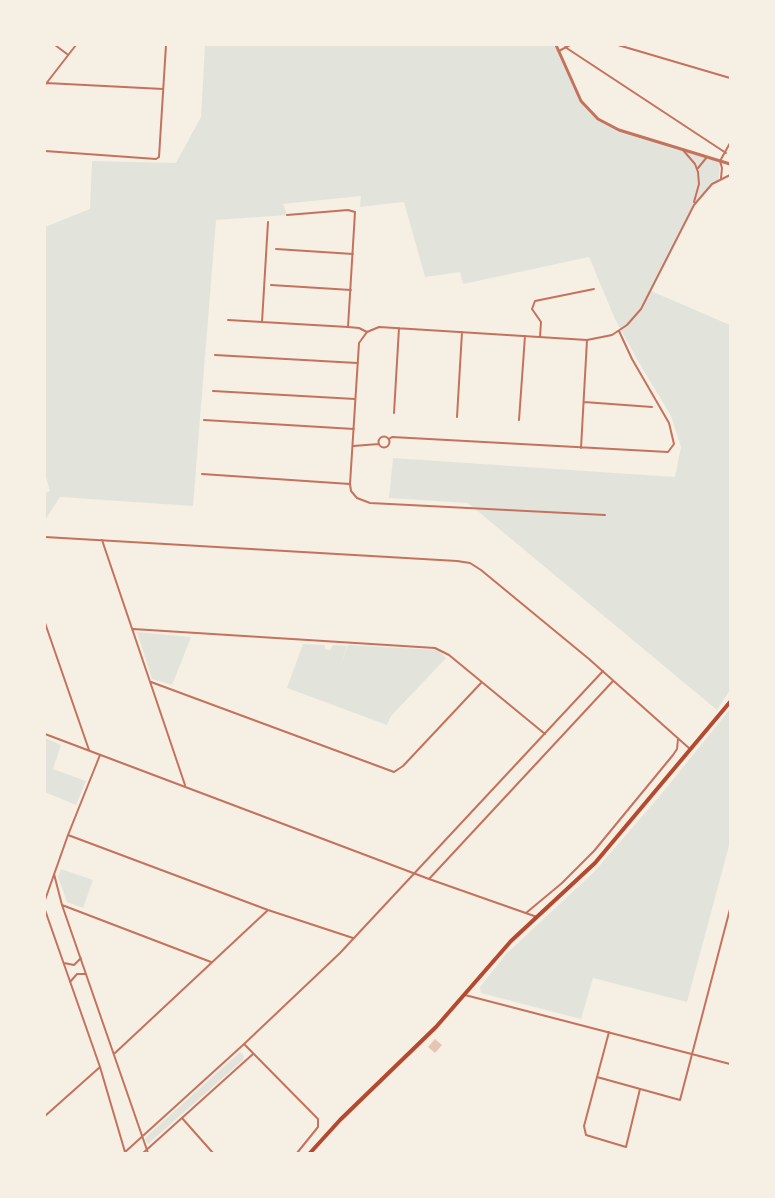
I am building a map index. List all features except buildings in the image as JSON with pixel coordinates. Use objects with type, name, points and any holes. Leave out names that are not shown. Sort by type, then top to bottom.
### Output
[{"type":"main road","points":[[310,1153],[336,1124],[430,1034],[511,941],[595,863],[730,702]]},
{"type":"street","points":[[55,45],[68,55]]},
{"type":"street","points":[[46,84],[76,45]]},
{"type":"street","points":[[45,152],[156,159],[159,157],[166,45]]},
{"type":"street","points":[[556,45],[581,101],[595,117],[619,130],[730,164]]},
{"type":"street","points":[[559,51],[570,45]]},
{"type":"street","points":[[618,45],[730,78]]},
{"type":"street","points":[[565,47],[726,153]]},
{"type":"street","points":[[46,84],[163,89]]},
{"type":"street","points":[[720,160],[730,143]]},
{"type":"street","points":[[683,150],[697,170],[699,183],[694,205]]},
{"type":"street","points":[[697,170],[707,157]]},
{"type":"street","points":[[720,160],[721,178]]},
{"type":"street","points":[[605,515],[370,503],[355,497],[350,484],[359,343],[367,332],[379,327],[587,340],[606,337],[619,331],[632,320],[644,304],[694,205],[707,188],[721,178],[730,175]]},
{"type":"street","points":[[287,215],[353,210],[356,215],[348,327]]},
{"type":"street","points":[[262,322],[268,222]]},
{"type":"street","points":[[276,249],[353,254]]},
{"type":"street","points":[[271,285],[351,290]]},
{"type":"street","points":[[540,337],[541,322],[534,313],[534,302],[594,289]]},
{"type":"street","points":[[228,321],[348,327],[359,328],[367,332]]},
{"type":"street","points":[[394,413],[399,328]]},
{"type":"street","points":[[379,444],[381,437],[385,436],[388,439],[392,437],[669,452],[673,446],[673,440],[665,415],[632,359],[619,331]]},
{"type":"street","points":[[457,417],[462,332]]},
{"type":"street","points":[[519,420],[525,336]]},
{"type":"street","points":[[581,448],[587,340]]},
{"type":"street","points":[[215,355],[357,363]]},
{"type":"street","points":[[213,390],[355,399]]},
{"type":"street","points":[[584,402],[652,407]]},
{"type":"street","points":[[204,420],[354,429]]},
{"type":"street","points":[[353,446],[379,444],[386,446],[389,443],[388,439]]},
{"type":"street","points":[[202,474],[350,484]]},
{"type":"street","points":[[45,537],[470,563],[482,570],[603,671],[691,749]]},
{"type":"street","points":[[102,540],[185,786]]},
{"type":"street","points":[[45,623],[88,750]]},
{"type":"street","points":[[133,629],[432,647],[447,653],[545,734]]},
{"type":"street","points":[[45,910],[100,1067],[125,1153],[244,1044],[354,938],[603,671]]},
{"type":"street","points":[[429,879],[613,681]]},
{"type":"street","points":[[151,682],[391,772],[403,766],[481,683]]},
{"type":"street","points":[[45,734],[429,879],[537,917]]},
{"type":"street","points":[[526,913],[562,883],[594,851],[673,755],[678,747],[678,739]]},
{"type":"street","points":[[45,900],[100,755]]},
{"type":"street","points":[[68,835],[268,910],[354,938]]},
{"type":"street","points":[[54,874],[62,905],[147,1151]]},
{"type":"street","points":[[62,905],[212,962]]},
{"type":"street","points":[[115,1053],[268,910]]},
{"type":"street","points":[[597,1077],[680,1100],[730,911]]},
{"type":"street","points":[[64,963],[74,965],[81,958]]},
{"type":"street","points":[[70,982],[77,974],[86,974]]},
{"type":"street","points":[[465,995],[730,1064]]},
{"type":"street","points":[[609,1032],[584,1126],[584,1134],[626,1147]]},
{"type":"street","points":[[244,1044],[316,1116],[319,1122],[318,1127],[297,1153]]},
{"type":"street","points":[[143,1153],[253,1054]]},
{"type":"street","points":[[45,1116],[100,1067]]},
{"type":"street","points":[[624,1153],[640,1089]]},
{"type":"street","points":[[182,1118],[213,1153]]},
{"type":"shaded area","points":[[205,45],[556,45],[581,101],[595,117],[607,125],[720,161],[719,179],[694,205],[651,291],[730,325],[730,690],[717,710],[468,503],[389,498],[393,458],[675,477],[681,447],[671,416],[615,319],[589,257],[463,284],[460,272],[425,277],[404,202],[360,207],[361,196],[283,204],[287,215],[216,220],[193,506],[60,497],[45,520],[45,493],[50,491],[45,474],[45,227],[90,209],[92,161],[176,163],[201,117]]},
{"type":"shaded area","points":[[137,632],[191,637],[172,685],[152,679]]},
{"type":"shaded area","points":[[303,644],[325,645],[325,649],[330,650],[333,645],[347,646],[340,666],[348,645],[438,650],[446,658],[391,716],[387,725],[287,688]]},
{"type":"shaded area","points":[[730,709],[730,842],[687,1002],[593,978],[581,1019],[481,993],[480,987],[506,954],[594,872]]},
{"type":"shaded area","points":[[45,738],[61,745],[53,769],[86,781],[76,805],[45,792]]},
{"type":"shaded area","points":[[61,869],[93,880],[83,908],[67,902],[58,877]]},
{"type":"shaded area","points":[[240,1052],[244,1056],[243,1060],[148,1144],[145,1140],[147,1136]]}]
